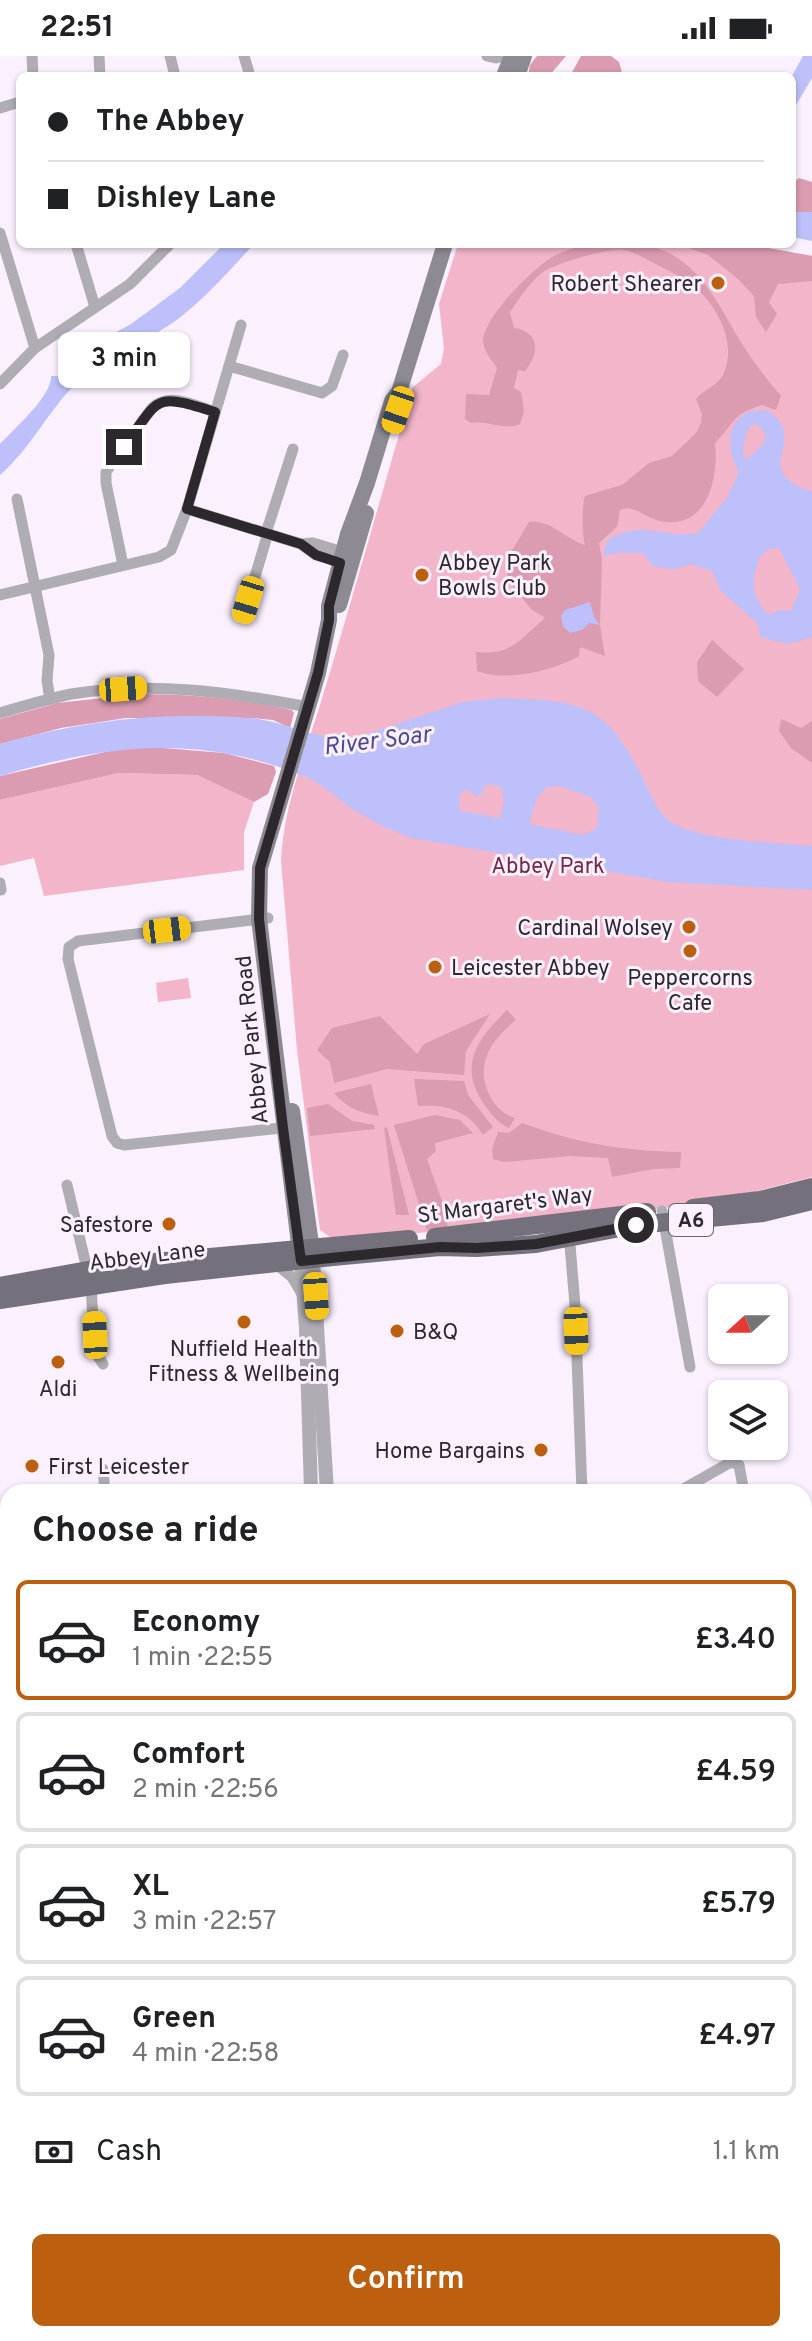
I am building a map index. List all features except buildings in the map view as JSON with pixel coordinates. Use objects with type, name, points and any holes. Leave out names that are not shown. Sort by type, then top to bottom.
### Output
[{"type":"main road","name":"Abbey Park Road","points":[[306,1254],[263,918],[275,815],[306,715],[329,620],[329,606],[392,401],[399,392],[444,248]]},
{"type":"main road","name":"St Margaret's Way","points":[[306,1254],[493,1230],[569,1229],[738,1203],[812,1187]]},
{"type":"main road","name":"St Margaret's Way","points":[[662,1216],[728,1218],[812,1201]]},
{"type":"main road","name":"St Margaret's Way","points":[[306,1254],[440,1247],[510,1247],[569,1229]]},
{"type":"main road","name":"Abbey Lane","points":[[0,1286],[58,1277],[276,1264],[306,1254]]},
{"type":"main road","name":"Abbey Lane","points":[[0,1300],[90,1277],[306,1254]]},
{"type":"street","points":[[487,56],[513,65]]},
{"type":"street","points":[[0,233],[35,348]]},
{"type":"street","points":[[77,248],[95,307]]},
{"type":"street","points":[[151,248],[155,259]]},
{"type":"street","points":[[0,384],[35,348],[130,284],[166,248]]},
{"type":"street","points":[[0,595],[168,553],[187,509],[241,325]]},
{"type":"street","points":[[229,366],[322,393],[332,386],[343,355]]},
{"type":"street","points":[[123,565],[105,478],[110,466],[152,408],[160,402],[172,399],[215,412]]},
{"type":"street","points":[[243,617],[293,449]]},
{"type":"street","points":[[17,499],[49,655],[47,681],[50,699]]},
{"type":"street","points":[[187,509],[301,544],[316,555],[345,558]]},
{"type":"street","points":[[0,713],[50,699],[104,690],[174,688],[219,691],[306,715]]},
{"type":"street","points":[[263,918],[78,941],[69,947],[68,959],[112,1136],[117,1143],[124,1145],[288,1127]]},
{"type":"street","points":[[67,1185],[90,1277],[95,1352],[103,1364]]},
{"type":"street","points":[[662,1216],[690,1367]]},
{"type":"street","points":[[569,1229],[582,1484]]},
{"type":"street","points":[[306,1254],[304,1298],[321,1484]]},
{"type":"street","points":[[306,1254],[317,1435]]},
{"type":"street","points":[[276,1264],[292,1277],[304,1298]]},
{"type":"street","points":[[692,1484],[731,1462],[739,1465],[743,1484]]},
{"type":"street","points":[[103,1469],[104,1484]]},
{"type":"green space","name":"Abbey Park","points":[[457,248],[767,248],[812,256],[812,1177],[734,1197],[672,1207],[458,1230],[333,1239],[320,1230],[297,1050],[281,860],[283,840],[296,780],[413,387],[441,364],[444,348],[439,304]]},
{"type":"green space","points":[[119,773],[197,775],[254,802],[244,832],[244,870],[44,896],[34,858],[0,866],[0,800]]},
{"type":"green space","points":[[188,978],[191,998],[158,1002],[156,983]]},
{"type":"shaded area","points":[[537,56],[566,56],[552,72],[529,72]]},
{"type":"shaded area","points":[[581,56],[611,56],[619,62],[622,72],[572,72]]},
{"type":"shaded area","points":[[799,178],[812,182],[812,212],[796,212],[796,181]]},
{"type":"shaded area","points":[[576,248],[655,248],[676,257],[704,282],[748,353],[781,396],[776,410],[762,405],[744,412],[715,443],[712,486],[707,499],[689,518],[676,522],[660,521],[635,510],[620,510],[617,527],[599,543],[602,559],[600,625],[605,656],[580,647],[579,656],[543,670],[515,675],[488,674],[477,671],[476,652],[507,649],[545,618],[531,609],[508,581],[506,561],[529,522],[544,523],[585,545],[585,496],[622,485],[649,463],[672,456],[696,433],[702,414],[696,399],[720,379],[727,363],[727,339],[723,327],[711,305],[695,287],[680,276],[631,252],[617,250],[597,253],[540,274],[510,312],[514,328],[529,334],[535,344],[530,364],[525,371],[518,370],[514,388],[521,392],[524,411],[520,424],[502,426],[471,423],[465,419],[466,394],[489,395],[497,368],[483,344],[492,318],[523,281],[545,262]]},
{"type":"shaded area","points":[[689,248],[767,248],[812,256],[812,281],[778,284],[769,302],[777,314],[766,332],[756,317],[754,296],[708,255]]},
{"type":"shaded area","points":[[712,640],[744,669],[717,697],[698,681],[697,662]]},
{"type":"shaded area","points":[[140,694],[235,700],[292,710],[294,713],[290,728],[273,720],[250,718],[126,718],[61,728],[0,744],[0,719],[57,703]]},
{"type":"shaded area","points":[[781,719],[801,728],[812,721],[812,763],[791,748],[779,731]]},
{"type":"shaded area","points":[[151,747],[224,753],[274,766],[276,772],[268,794],[254,802],[197,775],[119,773],[0,800],[0,776],[118,749]]},
{"type":"shaded area","points":[[507,1010],[516,1020],[492,1045],[484,1065],[484,1075],[493,1101],[504,1113],[515,1118],[509,1128],[493,1116],[477,1093],[472,1067],[479,1044]]},
{"type":"shaded area","points":[[490,1014],[466,1051],[464,1075],[387,1069],[334,1083],[330,1062],[317,1050],[332,1028],[380,1016],[417,1054],[424,1044]]},
{"type":"shaded area","points":[[414,1079],[464,1081],[468,1095],[493,1127],[483,1135],[477,1126],[455,1110],[418,1106]]},
{"type":"shaded area","points":[[371,1084],[379,1116],[354,1109],[334,1093]]},
{"type":"shaded area","points":[[328,1104],[352,1121],[374,1125],[375,1129],[310,1136],[307,1108]]},
{"type":"shaded area","points":[[435,1115],[460,1120],[473,1133],[435,1143],[436,1151],[427,1159],[448,1218],[447,1228],[427,1230],[394,1125]]},
{"type":"shaded area","points":[[522,1123],[600,1145],[681,1152],[680,1168],[653,1169],[612,1177],[608,1158],[570,1156],[504,1162],[493,1159],[492,1149],[498,1132],[509,1133]]},
{"type":"shaded area","points":[[387,1127],[409,1215],[396,1215],[384,1128]]},
{"type":"water","points":[[803,56],[812,56],[812,78],[796,105],[796,72]]},
{"type":"water","points":[[796,212],[812,212],[812,241],[796,238]]},
{"type":"water","points":[[220,248],[250,248],[185,313],[84,376],[0,475],[0,444],[39,402],[50,384],[51,376],[60,376],[107,337],[131,324],[180,288]]},
{"type":"water","points":[[768,411],[780,422],[784,432],[783,474],[812,492],[812,636],[793,643],[760,636],[758,624],[721,591],[712,571],[691,564],[676,569],[654,567],[642,553],[616,553],[603,557],[607,541],[630,531],[698,533],[726,499],[738,475],[730,442],[732,429],[744,414]],"holes":[[[756,424],[765,432],[764,441],[748,458],[744,458],[746,434],[750,426]],[[779,548],[800,589],[791,611],[780,610],[768,615],[755,593],[755,573],[760,556],[769,549]]]},
{"type":"water","points":[[590,602],[600,625],[589,623],[582,630],[570,633],[563,626],[561,616],[565,610]]},
{"type":"water","name":"River Soar","points":[[527,699],[585,709],[613,731],[668,820],[680,827],[716,837],[812,846],[812,890],[668,882],[411,838],[366,817],[306,777],[228,754],[153,748],[116,751],[78,756],[0,776],[0,744],[93,723],[155,717],[218,716],[264,720],[343,738],[358,737],[463,702]],"holes":[[[490,784],[501,787],[504,801],[500,818],[460,811],[459,797],[464,790],[471,791],[475,797]],[[559,786],[590,797],[599,807],[597,828],[583,835],[529,824],[537,798],[547,787]]]},
{"type":"place","name":"Robert Shearer","points":[[718,283]]},
{"type":"place","name":"Abbey Park Bowls Club","points":[[422,575]]},
{"type":"place","name":"Cardinal Wolsey","points":[[689,927]]},
{"type":"place","name":"Peppercorns Cafe","points":[[690,951]]},
{"type":"place","name":"Leicester Abbey","points":[[435,967]]},
{"type":"place","name":"Safestore","points":[[169,1224]]},
{"type":"place","name":"Nuffield Health Fitness & Wellbeing","points":[[244,1322]]},
{"type":"place","name":"B&Q","points":[[397,1331]]},
{"type":"place","name":"Aldi","points":[[58,1362]]},
{"type":"place","name":"Home Bargains","points":[[541,1450]]},
{"type":"place","name":"First Leicester","points":[[32,1466]]},
{"type":"route","points":[[124,447],[152,408],[164,400],[172,399],[215,412],[187,509],[301,544],[316,555],[340,563],[318,673],[260,868],[259,919],[301,1261],[440,1247],[500,1248],[636,1225]]}]
